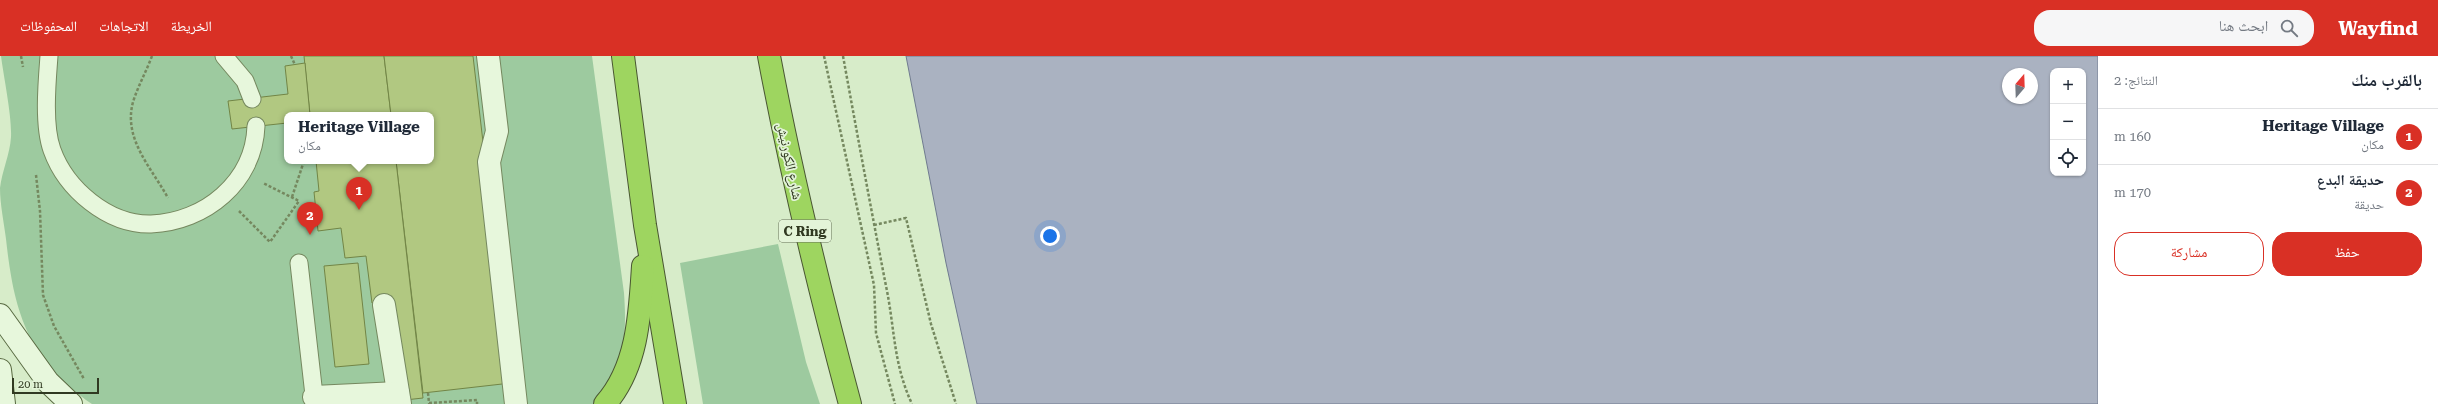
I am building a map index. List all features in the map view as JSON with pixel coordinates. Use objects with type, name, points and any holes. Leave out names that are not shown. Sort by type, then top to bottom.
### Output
[{"type":"highway","points":[[623,56],[645,225],[675,404]]},
{"type":"highway","name":"شارع الكورنيش","points":[[769,56],[784,137],[815,275],[850,404]]},
{"type":"highway","points":[[605,404],[619,386],[636,334],[640,312],[645,225]]},
{"type":"street","points":[[488,56],[497,130],[489,162],[516,404]]},
{"type":"street","points":[[315,400],[399,398],[384,305]]},
{"type":"street","points":[[0,315],[45,377],[72,404]]},
{"type":"street","points":[[0,370],[4,404]]},
{"type":"lane","points":[[49,56],[48,125],[52,149],[65,174],[86,200],[118,217],[150,224],[179,219],[206,208],[225,196],[242,173],[256,138],[256,126]]},
{"type":"lane","points":[[224,56],[245,81],[252,99]]},
{"type":"lane","points":[[300,262],[315,400]]},
{"type":"path","points":[[22,56],[23,71]]},
{"type":"path","points":[[152,56],[133,103],[130,119],[131,132],[136,146],[179,219]]},
{"type":"path","points":[[291,56],[295,65]]},
{"type":"path","points":[[824,56],[874,285],[876,333],[895,404]]},
{"type":"path","points":[[843,56],[887,288],[897,363],[912,404]]},
{"type":"path","points":[[292,198],[303,164]]},
{"type":"path","points":[[35,169],[40,211],[42,294],[54,326],[82,373],[84,385]]},
{"type":"path","points":[[225,196],[270,242],[299,201],[242,173]]},
{"type":"path","points":[[874,225],[906,218],[931,324],[956,404]]},
{"type":"path","points":[[428,393],[429,403],[477,400],[477,404]]},
{"type":"green space","points":[[1,56],[592,56],[624,293],[624,338],[618,366],[604,391],[593,404],[92,404],[70,387],[53,370],[39,352],[28,333],[20,312],[9,266],[0,194],[1,182],[11,137],[9,108]]},
{"type":"green space","points":[[778,244],[806,362],[820,404],[703,404],[680,263]]},
{"type":"water","points":[[906,56],[2098,56],[2098,404],[977,404],[946,263]]},
{"type":"building","points":[[304,56],[384,56],[391,112],[310,112]]},
{"type":"building","points":[[384,56],[473,56],[511,383],[423,393],[396,164],[434,164],[434,112],[391,112]]},
{"type":"building","points":[[305,63],[310,112],[284,112],[284,123],[232,129],[228,101],[288,94],[285,66]]},
{"type":"building","points":[[316,164],[396,164],[423,398],[405,400],[393,300],[372,303],[366,256],[345,258],[341,228],[318,231],[314,192],[319,191]]},
{"type":"building","points":[[358,263],[369,364],[335,367],[324,266]]},
{"type":"place","name":"Heritage Village","points":[[359,210]]},
{"type":"place","name":"حديقة البدع","points":[[310,235]]}]
